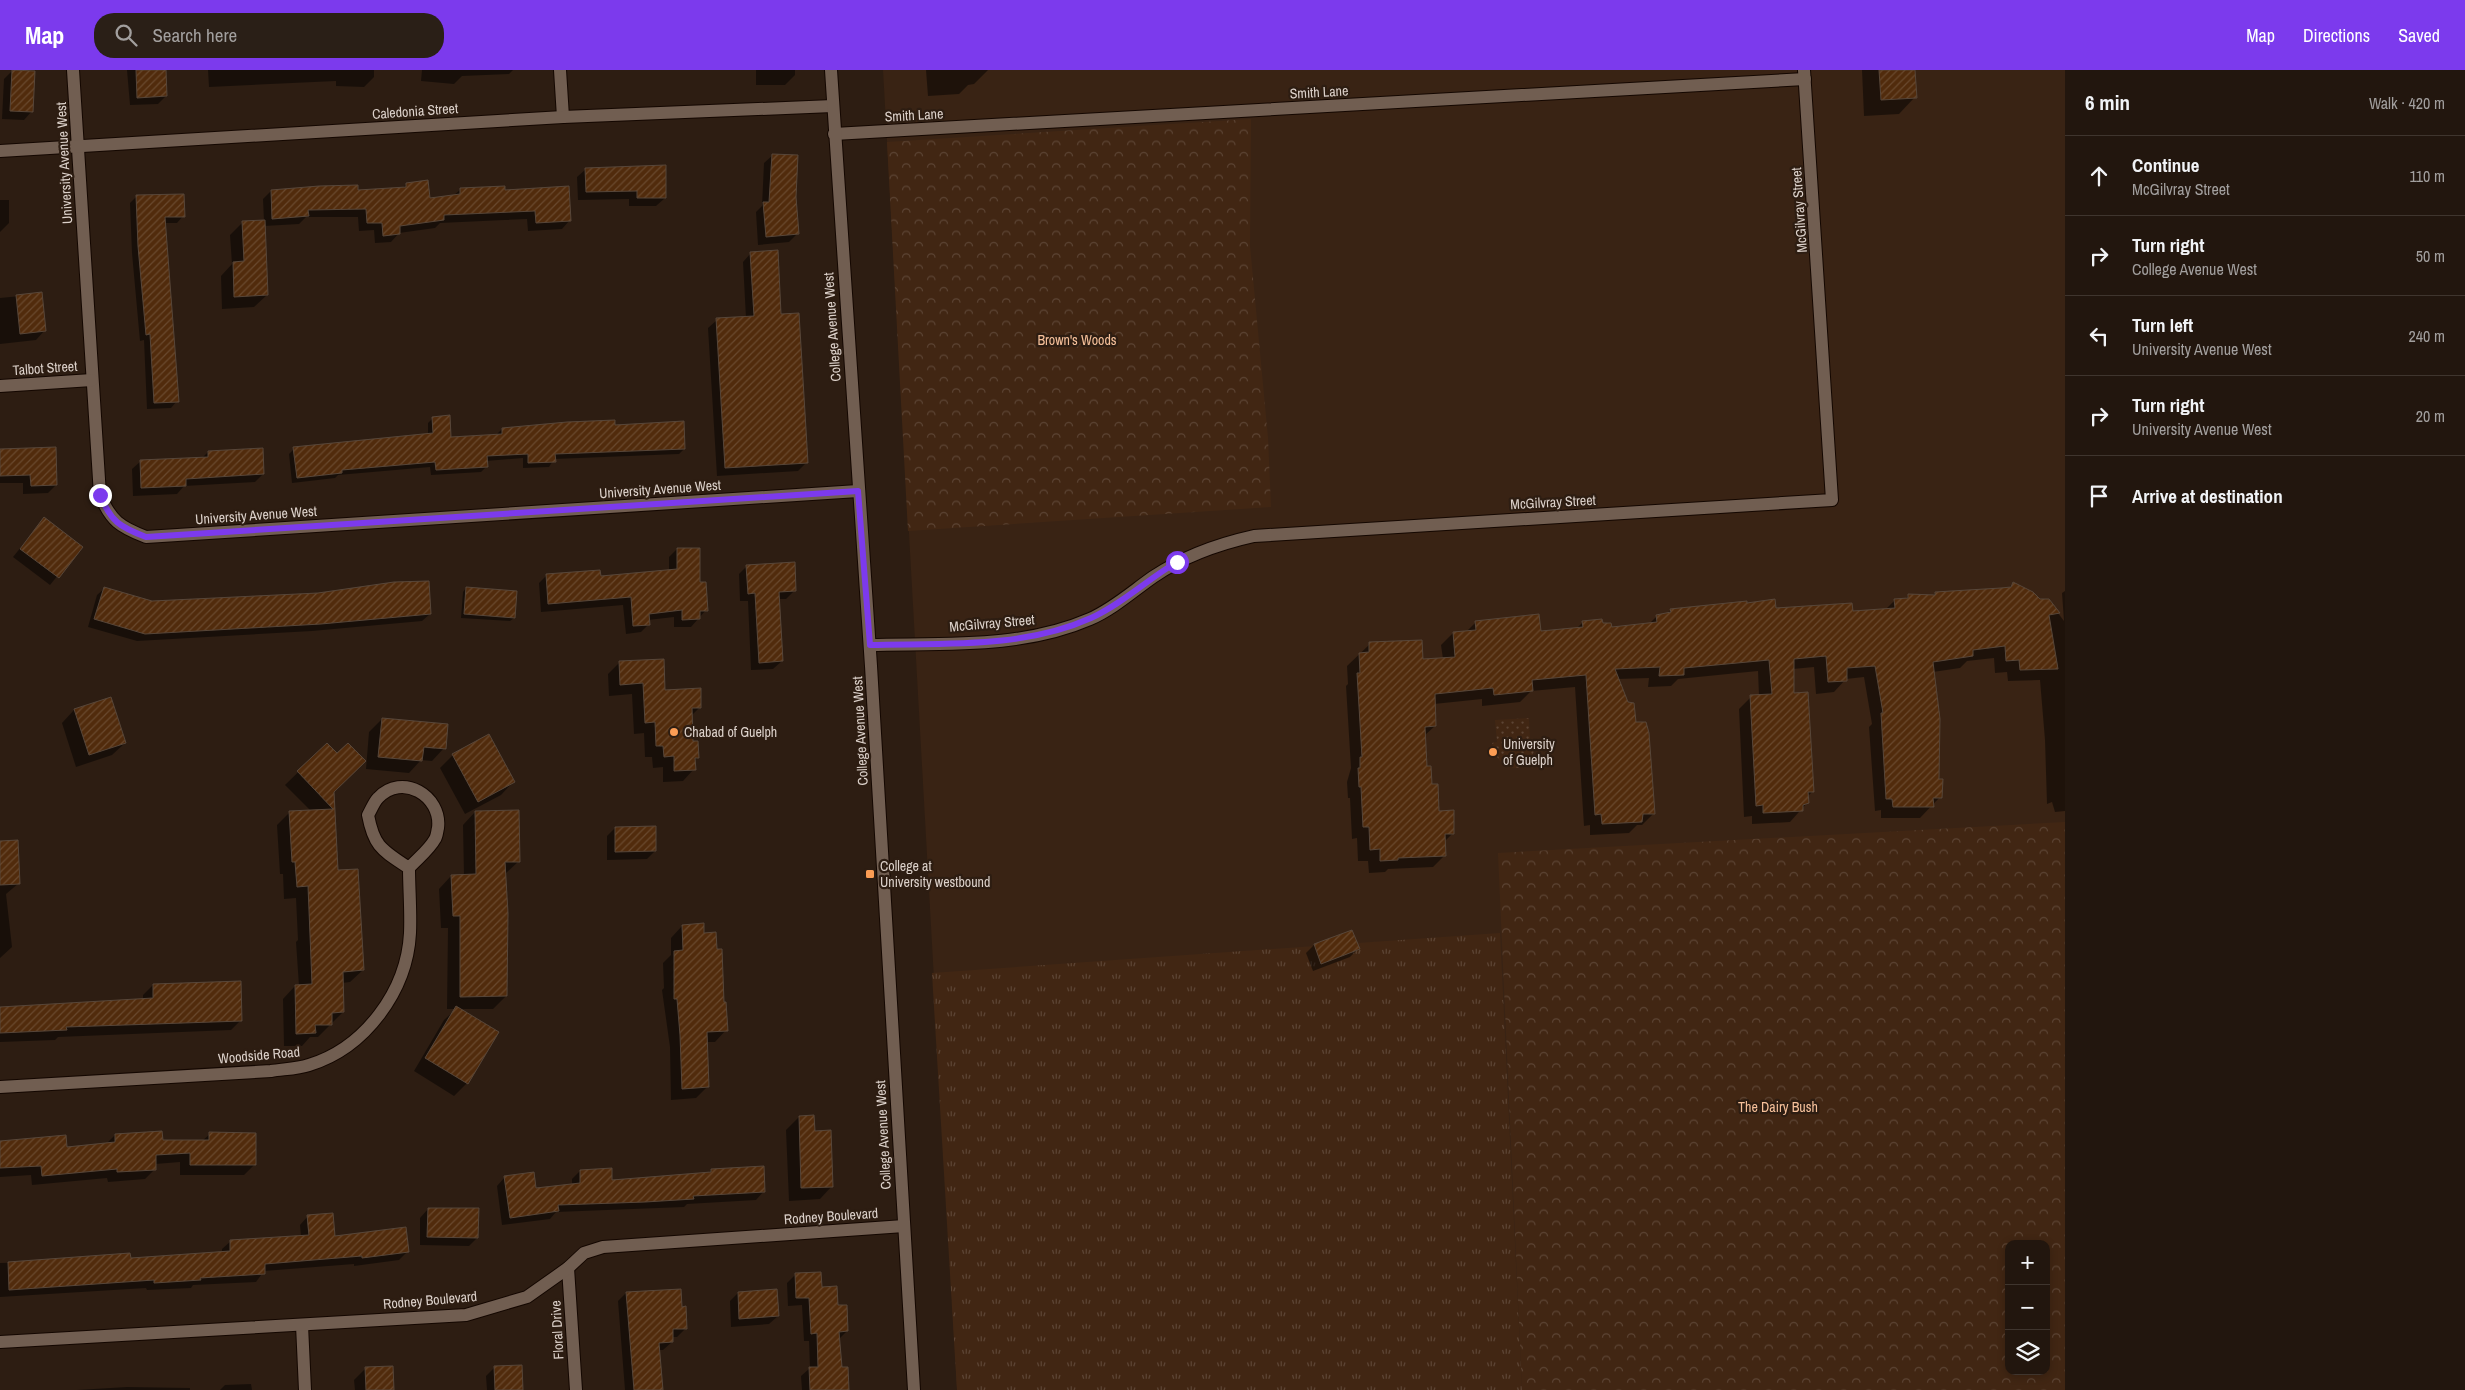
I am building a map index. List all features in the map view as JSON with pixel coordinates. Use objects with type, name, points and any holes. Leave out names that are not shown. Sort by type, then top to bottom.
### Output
[{"type":"street","name":"University Avenue West","points":[[73,70],[100,495],[106,510],[123,528],[146,537],[858,491]]},
{"type":"street","points":[[560,70],[563,117]]},
{"type":"street","name":"College Avenue West","points":[[831,70],[858,491],[870,645],[914,1390]]},
{"type":"street","name":"Smith Lane","points":[[834,134],[1805,74]]},
{"type":"street","name":"McGilvray Street","points":[[870,645],[1005,640],[1057,630],[1097,615],[1186,558],[1222,544],[1254,536],[1832,500],[1805,74]]},
{"type":"street","name":"Caledonia Street","points":[[0,151],[563,117],[833,106]]},
{"type":"street","name":"Talbot Street","points":[[0,386],[92,380]]},
{"type":"street","points":[[408,787],[423,792],[434,805],[439,819],[436,838],[409,868],[383,850],[372,836],[368,815],[378,798],[391,790],[408,787]]},
{"type":"street","name":"Woodside Road","points":[[0,1087],[271,1072],[309,1065],[342,1050],[372,1025],[390,999],[405,962],[410,934],[409,868]]},
{"type":"street","name":"Rodney Boulevard","points":[[0,1342],[466,1315],[527,1297],[568,1268],[584,1253],[603,1247],[904,1226]]},
{"type":"street","name":"Floral Drive","points":[[568,1268],[576,1390]]},
{"type":"street","points":[[302,1325],[305,1390]]},
{"type":"shaded area","name":"University of Guelph","points":[[883,70],[2065,70],[2065,1390],[957,1390]]},
{"type":"green space","name":"Brown's Woods","points":[[1251,119],[1250,246],[1268,438],[1271,507],[908,531],[887,142]]},
{"type":"green space","points":[[1529,718],[1530,739],[1536,739],[1534,751],[1530,760],[1523,766],[1509,767],[1502,763],[1496,755],[1492,743],[1497,742],[1495,720]]},
{"type":"green space","name":"The Dairy Bush","points":[[2065,822],[2065,1390],[1522,1390],[1498,853]]},
{"type":"green space","points":[[1500,933],[1522,1390],[957,1390],[932,973]]},
{"type":"building","points":[[12,70],[35,71],[33,112],[10,111]]},
{"type":"building","points":[[136,70],[166,70],[167,96],[137,98]]},
{"type":"building","points":[[1879,70],[1915,70],[1917,98],[1881,100]]},
{"type":"building","points":[[772,154],[798,155],[796,197],[799,234],[766,237],[763,202],[769,202]]},
{"type":"building","points":[[666,165],[666,198],[637,198],[637,191],[586,192],[585,168]]},
{"type":"building","points":[[428,180],[430,198],[460,194],[460,188],[505,186],[505,190],[569,186],[571,221],[536,223],[535,211],[444,215],[444,220],[400,226],[400,234],[383,236],[382,223],[367,223],[366,209],[308,210],[309,216],[272,219],[271,190],[358,185],[358,190],[406,187],[406,183]]},
{"type":"building","points":[[184,194],[185,217],[165,217],[179,402],[154,403],[150,334],[146,335],[138,246],[136,195]]},
{"type":"building","points":[[265,220],[268,295],[234,297],[233,262],[244,261],[242,221]]},
{"type":"building","points":[[778,250],[781,314],[799,313],[808,463],[725,468],[716,318],[754,316],[750,252]]},
{"type":"building","points":[[42,292],[46,331],[20,334],[16,295]]},
{"type":"building","points":[[450,415],[451,437],[502,434],[502,428],[567,422],[615,420],[615,425],[684,421],[685,449],[555,454],[556,462],[528,463],[528,454],[487,456],[488,467],[436,470],[435,462],[342,470],[342,473],[297,478],[293,447],[433,433],[432,417]]},
{"type":"building","points":[[56,447],[57,485],[31,486],[30,475],[0,476],[0,449]]},
{"type":"building","points":[[263,448],[264,474],[186,479],[186,486],[141,488],[140,460],[208,457],[208,451]]},
{"type":"building","points":[[44,517],[83,547],[59,578],[20,549]]},
{"type":"building","points":[[677,548],[700,548],[700,582],[706,582],[708,611],[700,611],[700,619],[682,620],[682,610],[649,614],[650,625],[633,626],[631,597],[548,604],[546,574],[600,570],[601,576],[677,569]]},
{"type":"building","points":[[795,562],[796,591],[779,592],[783,661],[759,663],[755,593],[748,594],[746,565]]},
{"type":"building","points":[[429,581],[431,614],[321,624],[145,634],[94,619],[104,587],[152,601],[318,593],[394,582]]},
{"type":"building","points":[[2013,582],[2033,592],[2040,599],[2049,599],[2060,613],[2049,615],[2058,669],[2020,670],[2019,660],[2006,661],[2005,646],[1973,650],[1973,656],[1933,662],[1940,719],[1939,779],[1943,779],[1942,798],[1933,798],[1934,807],[1893,807],[1892,799],[1886,799],[1881,713],[1883,713],[1875,666],[1847,668],[1847,681],[1828,682],[1826,656],[1794,659],[1794,693],[1808,692],[1814,792],[1808,792],[1809,803],[1803,805],[1803,811],[1763,813],[1763,805],[1756,806],[1750,695],[1772,694],[1769,660],[1684,668],[1684,675],[1659,676],[1660,667],[1615,669],[1628,702],[1634,703],[1636,722],[1646,722],[1649,733],[1655,814],[1643,814],[1642,822],[1602,824],[1601,814],[1595,815],[1586,675],[1532,680],[1533,691],[1494,695],[1493,688],[1435,694],[1436,726],[1425,727],[1427,766],[1431,766],[1432,784],[1438,784],[1439,811],[1454,810],[1454,834],[1445,834],[1446,856],[1398,858],[1398,860],[1380,861],[1380,849],[1370,850],[1369,827],[1363,827],[1361,787],[1359,787],[1358,768],[1360,768],[1360,757],[1362,757],[1357,673],[1360,673],[1359,653],[1369,652],[1369,642],[1422,640],[1423,659],[1455,657],[1453,632],[1476,630],[1475,621],[1539,614],[1541,631],[1583,627],[1582,621],[1602,619],[1603,623],[1611,623],[1612,627],[1657,622],[1656,615],[1671,612],[1670,609],[1775,599],[1776,608],[1852,603],[1853,611],[1895,608],[1894,599],[1908,598],[1908,594],[1935,595],[1935,592],[2011,587]]},
{"type":"building","points":[[466,587],[517,591],[515,618],[464,614]]},
{"type":"building","name":"Chabad of Guelph","points":[[664,659],[665,690],[701,688],[701,708],[692,708],[693,741],[698,741],[699,758],[695,758],[696,770],[674,771],[674,756],[664,757],[663,746],[656,746],[655,722],[645,723],[643,683],[620,685],[619,661]]},
{"type":"building","points":[[111,697],[126,743],[89,755],[74,709]]},
{"type":"building","points":[[382,718],[448,724],[446,749],[424,747],[422,761],[378,757]]},
{"type":"building","points":[[489,734],[515,782],[478,802],[452,754]]},
{"type":"building","points":[[327,743],[337,753],[348,743],[366,761],[334,792],[338,870],[358,869],[364,970],[343,972],[344,1012],[332,1013],[332,1025],[315,1025],[316,1033],[296,1034],[295,985],[312,984],[308,886],[297,887],[295,862],[292,862],[289,811],[333,809],[297,771]]},
{"type":"building","points":[[519,810],[520,862],[505,862],[508,913],[507,996],[460,997],[460,916],[453,916],[451,875],[476,874],[475,811]]},
{"type":"building","points":[[656,826],[656,851],[615,852],[615,827]]},
{"type":"building","points":[[18,840],[20,884],[0,885],[0,841]]},
{"type":"building","points":[[704,923],[704,933],[716,932],[717,949],[722,949],[724,1002],[726,1002],[728,1031],[707,1032],[709,1087],[682,1089],[677,999],[674,999],[674,951],[683,950],[682,925]]},
{"type":"building","points":[[1352,930],[1360,949],[1321,964],[1314,944]]},
{"type":"building","points":[[241,981],[242,1021],[66,1027],[67,1030],[0,1033],[0,1007],[153,998],[153,984]]},
{"type":"building","points":[[456,1006],[499,1032],[468,1084],[425,1058]]},
{"type":"building","points":[[814,1115],[815,1131],[831,1130],[833,1187],[801,1188],[799,1116]]},
{"type":"building","points":[[162,1131],[163,1140],[209,1140],[209,1132],[256,1133],[256,1165],[190,1165],[190,1153],[156,1155],[156,1170],[117,1172],[117,1169],[42,1176],[41,1166],[0,1168],[0,1141],[66,1135],[67,1147],[115,1142],[115,1134]]},
{"type":"building","points":[[764,1166],[765,1192],[693,1196],[694,1199],[558,1205],[559,1211],[510,1218],[504,1176],[534,1172],[536,1188],[580,1183],[580,1170],[612,1168],[612,1180],[711,1172],[711,1169]]},
{"type":"building","points":[[428,1208],[479,1208],[478,1238],[427,1237]]},
{"type":"building","points":[[333,1213],[335,1236],[406,1227],[409,1252],[362,1258],[362,1256],[265,1264],[265,1274],[154,1283],[154,1280],[9,1290],[8,1262],[130,1253],[131,1258],[230,1251],[230,1240],[309,1235],[307,1215]]},
{"type":"building","points":[[821,1272],[822,1287],[837,1286],[838,1305],[847,1305],[848,1331],[839,1332],[842,1367],[848,1367],[849,1390],[810,1390],[809,1367],[818,1367],[817,1333],[811,1334],[809,1298],[796,1298],[795,1273]]},
{"type":"building","points":[[681,1289],[682,1307],[686,1306],[687,1329],[673,1329],[673,1342],[659,1343],[663,1390],[634,1390],[626,1292]]},
{"type":"building","points":[[777,1289],[779,1316],[739,1319],[738,1292]]},
{"type":"building","points":[[522,1365],[523,1390],[495,1390],[494,1366]]},
{"type":"building","points":[[393,1366],[394,1390],[366,1390],[365,1367]]},
{"type":"place","name":"Chabad of Guelph","points":[[674,732]]},
{"type":"place","name":"University of Guelph","points":[[1493,752]]},
{"type":"place","name":"College at University westbound","points":[[870,874]]},
{"type":"route","points":[[100,495],[106,510],[123,528],[146,537],[858,491],[870,645],[1005,640],[1024,638],[1057,630],[1082,622],[1101,613],[1177,562]]}]
